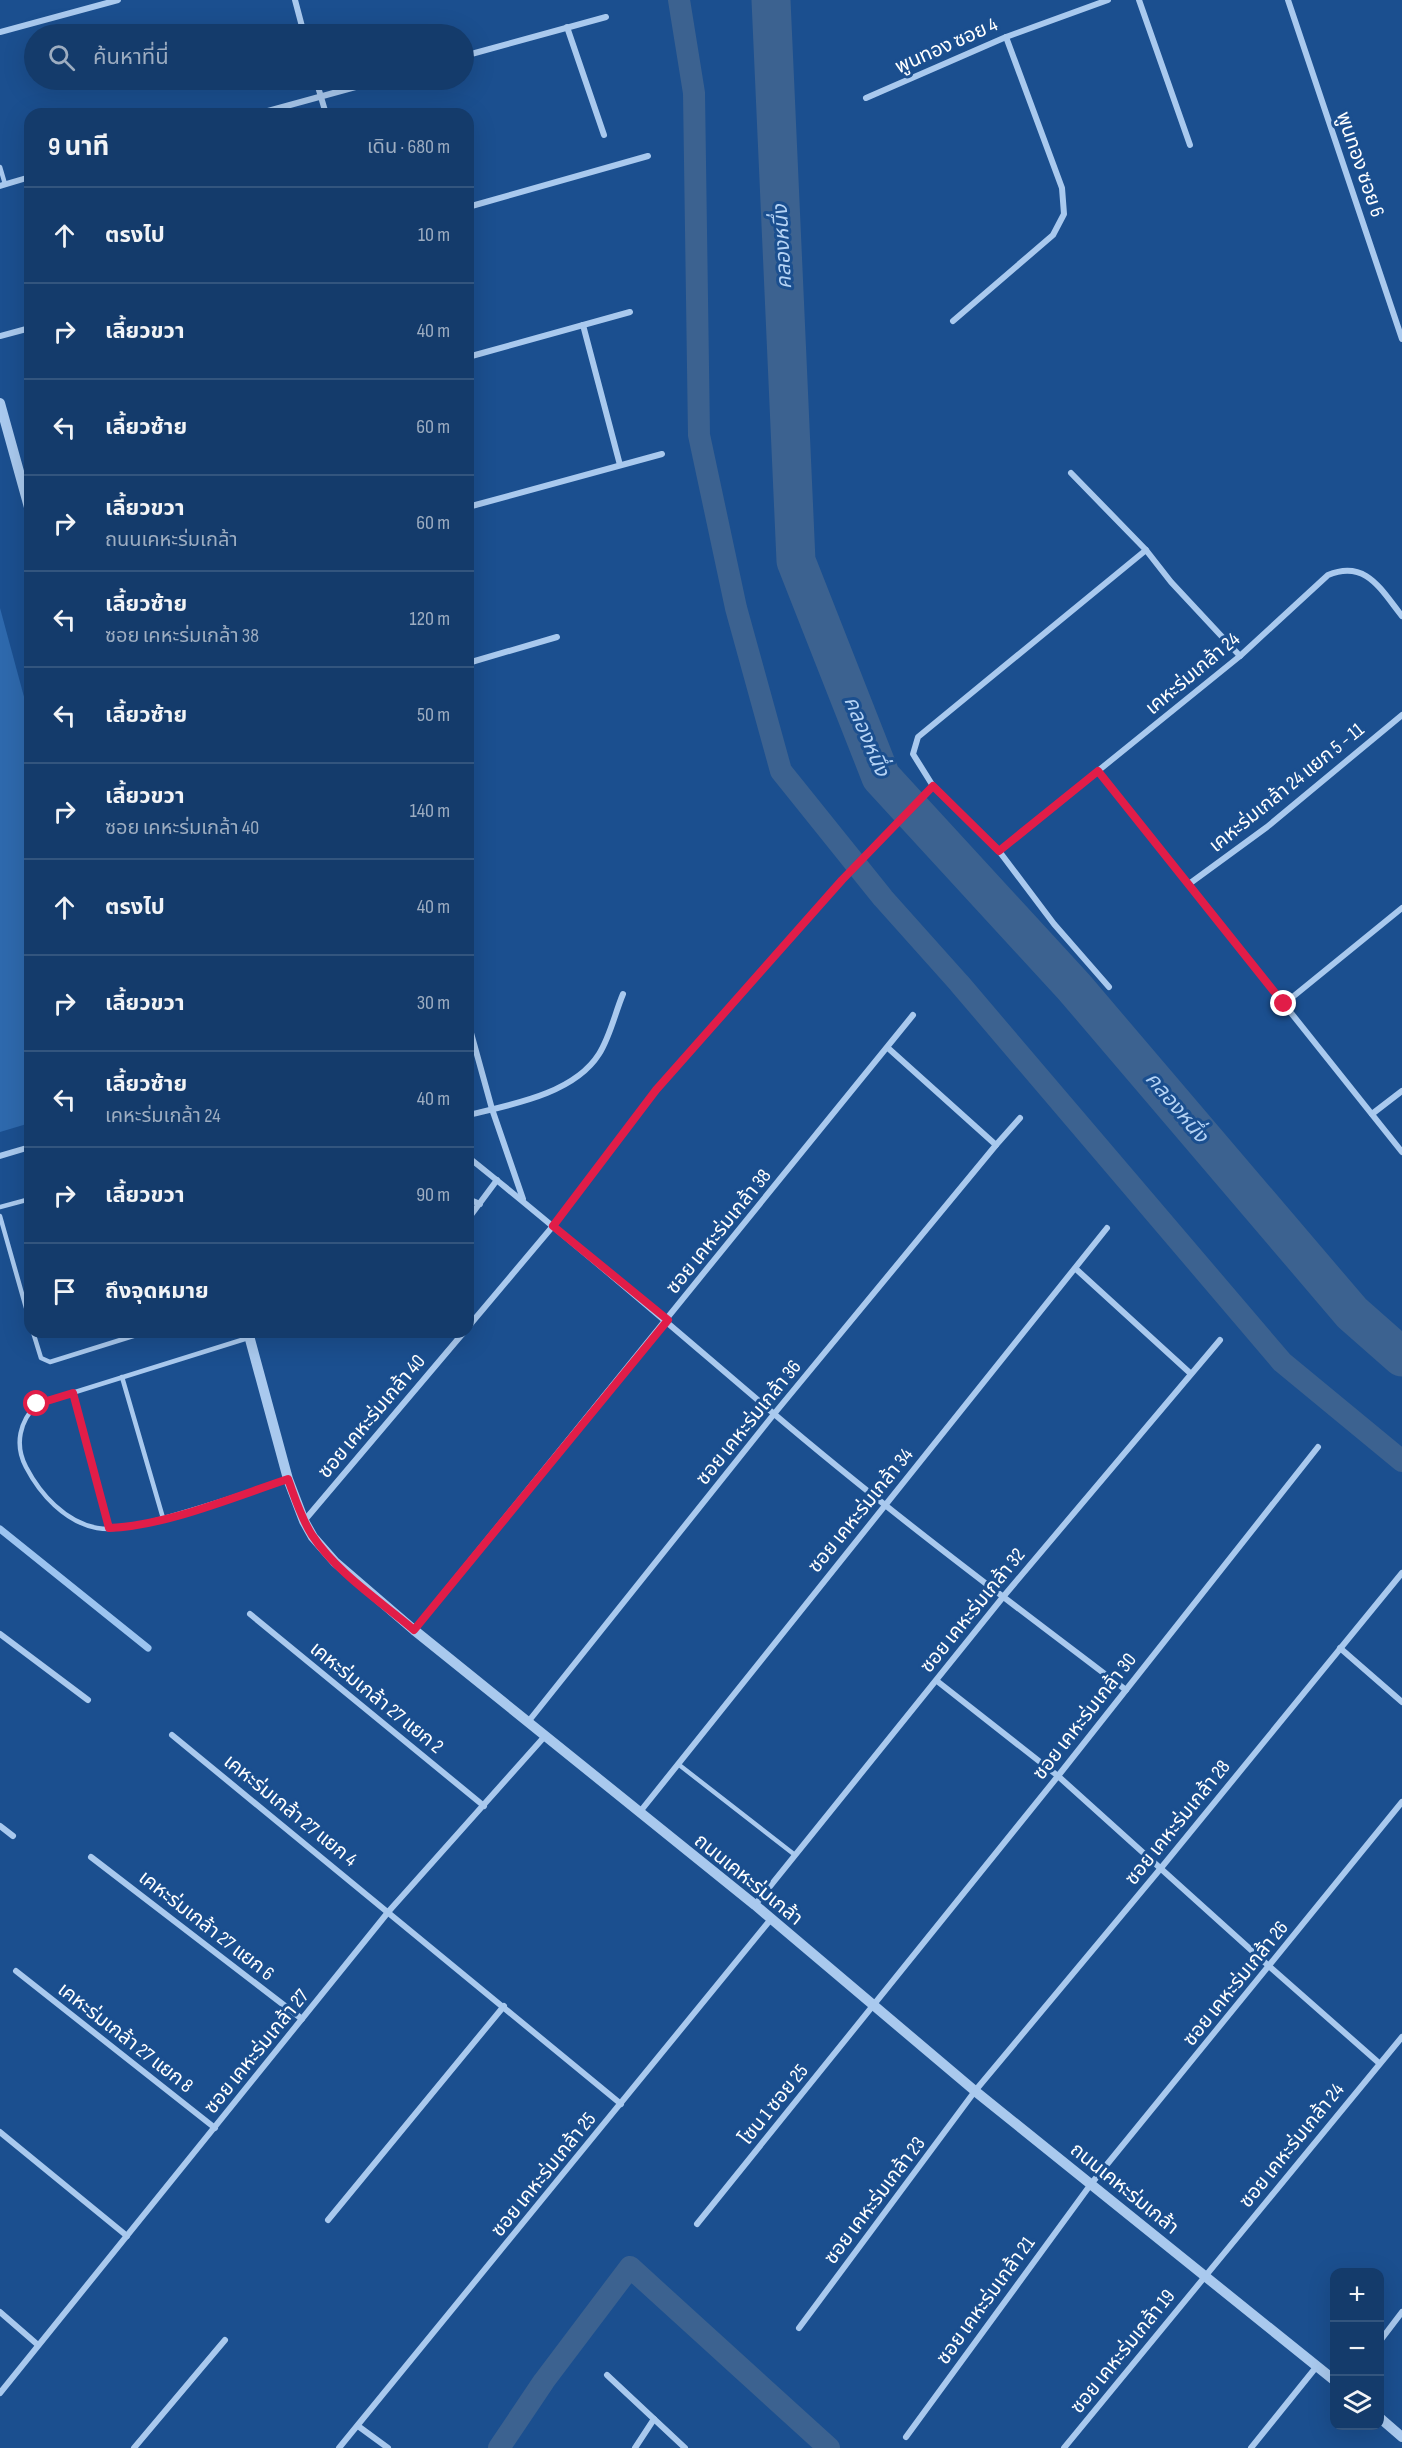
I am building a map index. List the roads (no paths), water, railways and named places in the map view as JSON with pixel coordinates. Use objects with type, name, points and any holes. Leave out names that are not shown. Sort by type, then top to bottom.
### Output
[{"type":"street","points":[[30,24],[118,0]]},
{"type":"street","points":[[295,0],[301,24]]},
{"type":"street","name":"พูนทอง ซอย 4","points":[[866,98],[1006,37],[1108,0]]},
{"type":"street","points":[[1139,0],[1190,145]]},
{"type":"street","name":"พูนทอง ซอย 6","points":[[1288,0],[1402,339]]},
{"type":"street","points":[[474,53],[606,17]]},
{"type":"street","points":[[0,32],[24,25]]},
{"type":"street","points":[[567,27],[604,135]]},
{"type":"street","points":[[953,321],[1053,235],[1064,214],[1062,188],[1006,37]]},
{"type":"street","points":[[319,90],[324,108]]},
{"type":"street","points":[[278,108],[344,90]]},
{"type":"street","points":[[474,205],[648,156]]},
{"type":"street","points":[[2,185],[24,179]]},
{"type":"street","points":[[474,355],[630,312]]},
{"type":"street","points":[[583,325],[620,465]]},
{"type":"street","points":[[0,336],[24,330]]},
{"type":"street","points":[[0,403],[24,472]]},
{"type":"street","points":[[474,505],[662,454]]},
{"type":"street","points":[[1071,473],[1146,550],[1171,582],[1240,656]]},
{"type":"street","points":[[1109,987],[1054,924],[999,851],[932,787],[913,754],[918,737],[1146,550]]},
{"type":"street","name":"เคหะร่มเกล้า 24","points":[[999,851],[1240,656],[1328,575],[1343,569],[1360,572],[1375,583],[1402,616]]},
{"type":"street","points":[[474,661],[557,637]]},
{"type":"street","name":"เคหะร่มเกล้า 24 แยก 5 - 11","points":[[1189,884],[1267,827],[1402,715]]},
{"type":"street","points":[[1098,771],[1402,1152]]},
{"type":"street","points":[[474,1320],[553,1226],[656,1090],[874,844],[932,787]]},
{"type":"street","points":[[1284,1004],[1402,908]]},
{"type":"street","points":[[474,1114],[565,1086],[582,1073],[599,1054],[623,994]]},
{"type":"street","name":"ซอย เคหะร่มเกล้า 38","points":[[414,1630],[668,1320],[913,1015]]},
{"type":"street","points":[[474,1044],[492,1109],[524,1201]]},
{"type":"street","points":[[888,1048],[996,1145]]},
{"type":"street","points":[[1372,1114],[1402,1091]]},
{"type":"street","name":"ซอย เคหะร่มเกล้า 36","points":[[528,1722],[774,1414],[1020,1118]]},
{"type":"street","points":[[0,1156],[24,1149]]},
{"type":"street","points":[[474,1162],[668,1320],[774,1414],[885,1504],[1126,1690]]},
{"type":"street","points":[[474,1212],[497,1180]]},
{"type":"street","points":[[474,1202],[480,1204]]},
{"type":"street","name":"ซอย เคหะร่มเกล้า 34","points":[[639,1813],[1107,1228]]},
{"type":"street","points":[[1076,1269],[1190,1373]]},
{"type":"street","name":"ถนนเคหะร่มเกล้า","points":[[250,1338],[288,1479],[304,1521],[313,1537],[334,1562],[414,1630],[755,1905],[975,2091],[1330,2376]]},
{"type":"street","name":"ซอย เคหะร่มเกล้า 40","points":[[304,1521],[459,1338]]},
{"type":"street","name":"ซอย เคหะร่มเกล้า 32","points":[[755,1905],[1003,1597],[1220,1340]]},
{"type":"street","name":"ซอย เคหะร่มเกล้า 30","points":[[874,2005],[1318,1447]]},
{"type":"street","name":"ซอย เคหะร่มเกล้า 28","points":[[975,2091],[1402,1573]]},
{"type":"street","name":"เคหะร่มเกล้า 27 แยก 2","points":[[250,1614],[484,1806]]},
{"type":"street","points":[[0,1634],[88,1700]]},
{"type":"street","points":[[1340,1648],[1402,1702]]},
{"type":"street","points":[[937,1681],[1058,1776],[1380,2063]]},
{"type":"street","name":"เคหะร่มเกล้า 27 แยก 4","points":[[172,1735],[389,1911],[621,2104]]},
{"type":"street","name":"ซอย เคหะร่มเกล้า 27","points":[[0,2393],[389,1911],[545,1736]]},
{"type":"street","name":"ซอย เคหะร่มเกล้า 26","points":[[1091,2184],[1270,1967],[1402,1802]]},
{"type":"street","points":[[0,1826],[13,1836]]},
{"type":"street","name":"เคหะร่มเกล้า 27 แยก 6","points":[[91,1857],[302,2019]]},
{"type":"street","name":"ซอย เคหะร่มเกล้า 25","points":[[339,2448],[771,1919]]},
{"type":"street","name":"เคหะร่มเกล้า 27 แยก 8","points":[[16,1971],[215,2128]]},
{"type":"street","name":"โซน 1 ซอย 25","points":[[697,2223],[874,2005]]},
{"type":"street","points":[[328,2220],[504,2006]]},
{"type":"street","name":"ซอย เคหะร่มเกล้า 24","points":[[1205,2276],[1402,2037]]},
{"type":"street","name":"ซอย เคหะร่มเกล้า 23","points":[[799,2328],[975,2091]]},
{"type":"street","points":[[0,2132],[127,2236]]},
{"type":"street","name":"ซอย เคหะร่มเกล้า 21","points":[[906,2437],[1091,2184]]},
{"type":"street","name":"ซอย เคหะร่มเกล้า 19","points":[[1064,2448],[1205,2276]]},
{"type":"street","points":[[0,2312],[38,2345]]},
{"type":"street","points":[[1384,2335],[1402,2312]]},
{"type":"street","points":[[134,2448],[225,2340]]},
{"type":"street","points":[[1251,2448],[1317,2366]]},
{"type":"street","points":[[608,2375],[685,2448]]},
{"type":"street","points":[[635,2448],[654,2419]]},
{"type":"street","points":[[1384,2421],[1402,2437]]},
{"type":"street","points":[[358,2426],[388,2448]]},
{"type":"lane","points":[[0,167],[2,185]]},
{"type":"lane","points":[[0,1207],[24,1201]]},
{"type":"lane","points":[[0,1216],[24,1301]]},
{"type":"lane","points":[[35,1338],[41,1358],[50,1362],[127,1338]]},
{"type":"lane","points":[[240,1338],[37,1404],[29,1412],[20,1432],[21,1455],[38,1486],[61,1510],[78,1522],[99,1528],[130,1527],[288,1479]]},
{"type":"lane","points":[[122,1377],[163,1518]]},
{"type":"lane","points":[[73,1393],[109,1528]]},
{"type":"lane","points":[[678,1764],[795,1855]]},
{"type":"waterway","points":[[679,0],[694,93],[699,435],[736,608],[781,771],[883,898],[959,983],[1282,1362],[1402,1461]]},
{"type":"waterway","name":"คลองหนึ่ง","points":[[771,0],[796,561],[881,777],[1074,987],[1352,1313],[1402,1357]]},
{"type":"waterway","points":[[0,1529],[148,1648]]},
{"type":"waterway","points":[[499,2448],[544,2381],[630,2267],[829,2448]]}]
